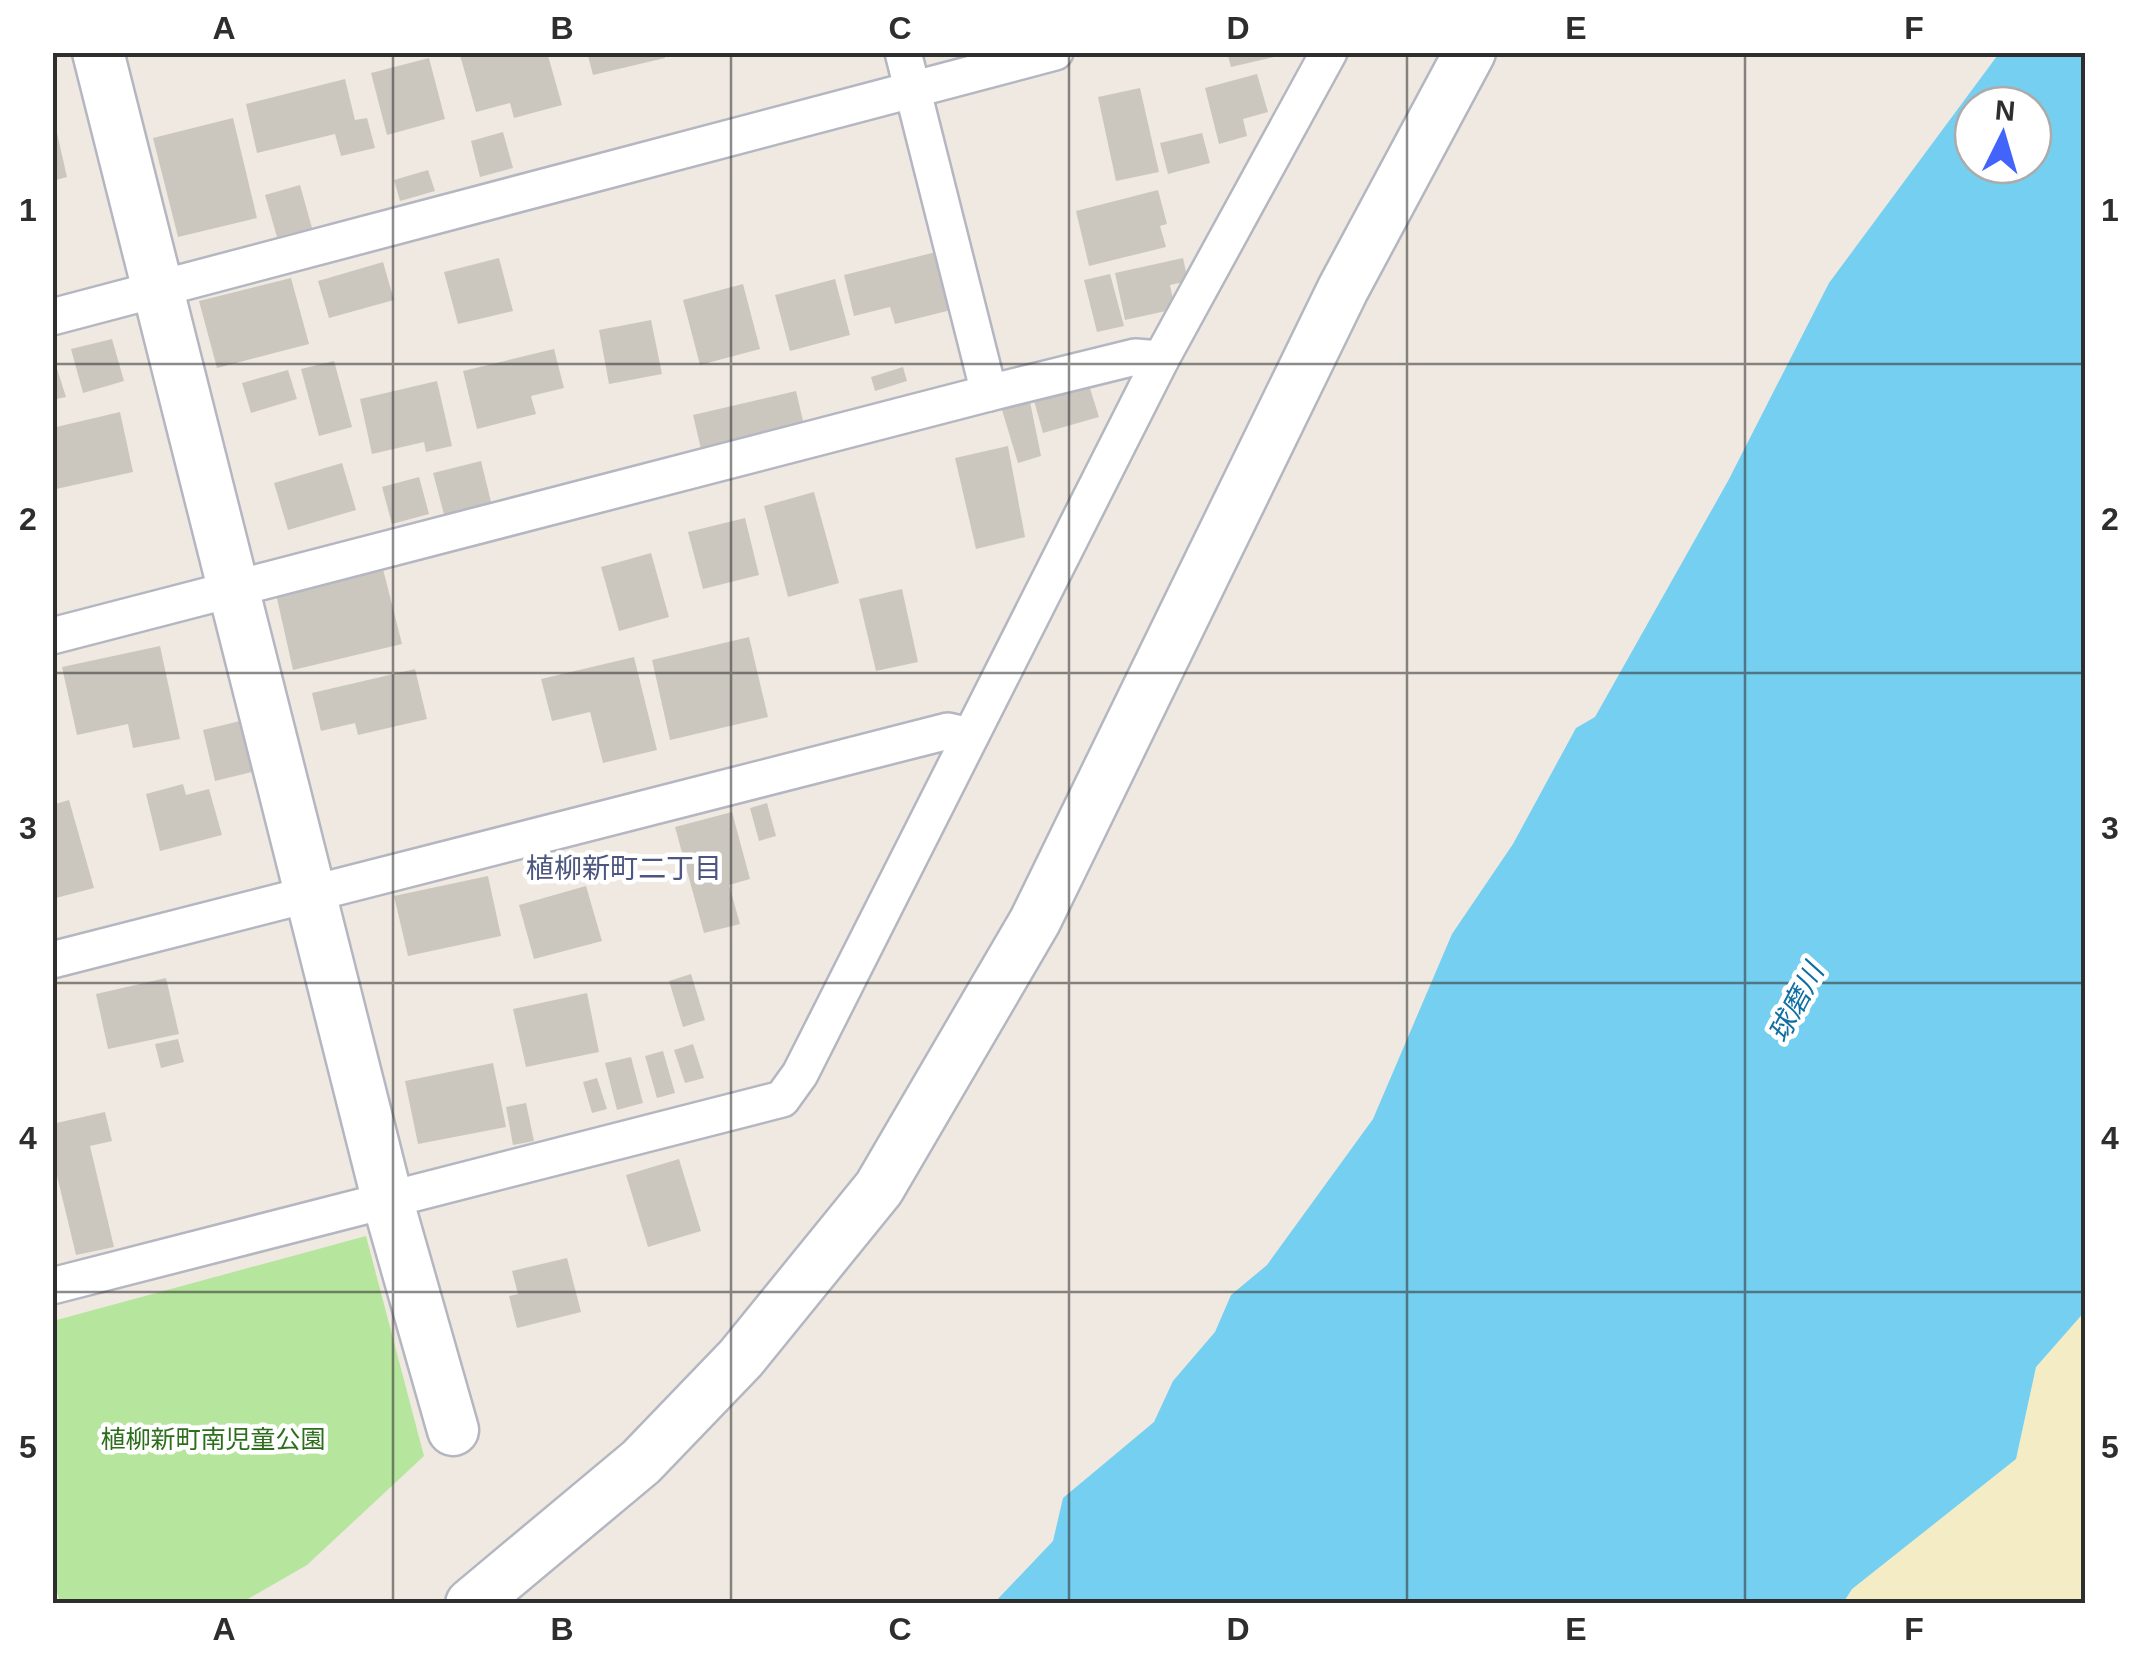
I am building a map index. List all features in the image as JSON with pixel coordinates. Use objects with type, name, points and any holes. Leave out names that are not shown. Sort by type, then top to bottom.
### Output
[{"type":"street","points":[[98,52],[388,1202],[452,1430]]},
{"type":"street","points":[[903,52],[989,393]]},
{"type":"street","points":[[52,316],[1054,52]]},
{"type":"street","points":[[52,1286],[782,1099],[800,1074],[1161,359],[1329,52]]},
{"type":"street","points":[[471,1604],[641,1462],[742,1358],[879,1188],[1035,921],[1342,290],[1470,52]]},
{"type":"street","points":[[52,636],[989,393],[1135,358],[1161,359]]},
{"type":"street","points":[[52,960],[948,731],[970,736]]},
{"type":"green space","name":"植柳新町南児童公園","points":[[366,1236],[424,1456],[307,1565],[241,1603],[60,1603],[52,1574],[53,1321]]},
{"type":"sand","points":[[2085,1310],[2085,1603],[1843,1604],[1852,1589],[2016,1459],[2036,1367]]},
{"type":"water","name":"球磨川","points":[[2000,52],[2086,53],[2086,1310],[2036,1367],[2016,1459],[1852,1589],[1843,1603],[994,1603],[1053,1541],[1063,1498],[1154,1422],[1173,1381],[1215,1332],[1231,1295],[1267,1265],[1373,1119],[1452,934],[1513,844],[1576,728],[1595,717],[1728,481],[1829,283],[1953,115],[1953,185],[2053,185],[2053,85],[1976,85]]},
{"type":"building","points":[[547,52],[562,105],[514,118],[510,103],[476,112],[460,55]]},
{"type":"building","points":[[587,52],[664,52],[665,58],[593,75]]},
{"type":"building","points":[[1227,52],[1287,52],[1287,54],[1231,67]]},
{"type":"building","points":[[429,58],[445,119],[387,135],[371,73]]},
{"type":"building","points":[[1257,74],[1268,112],[1243,119],[1247,136],[1219,144],[1205,88]]},
{"type":"building","points":[[345,79],[355,120],[367,118],[375,148],[341,156],[335,134],[257,153],[246,104]]},
{"type":"building","points":[[1140,88],[1159,172],[1116,181],[1098,97]]},
{"type":"building","points":[[233,118],[257,218],[178,237],[153,138]]},
{"type":"building","points":[[52,121],[67,177],[52,181]]},
{"type":"building","points":[[503,132],[513,168],[480,177],[471,141]]},
{"type":"building","points":[[1202,133],[1210,163],[1168,174],[1160,143]]},
{"type":"building","points":[[428,170],[435,191],[400,201],[394,180]]},
{"type":"building","points":[[300,185],[312,228],[277,237],[265,195]]},
{"type":"building","points":[[1158,190],[1167,224],[1160,226],[1166,247],[1089,266],[1076,211]]},
{"type":"building","points":[[940,251],[955,309],[895,324],[890,307],[854,316],[844,275]]},
{"type":"building","points":[[499,258],[513,311],[458,324],[444,272]]},
{"type":"building","points":[[1183,258],[1188,281],[1170,285],[1175,309],[1125,320],[1115,273]]},
{"type":"building","points":[[383,262],[394,300],[329,318],[318,281]]},
{"type":"building","points":[[1110,274],[1124,326],[1097,332],[1084,280]]},
{"type":"building","points":[[291,278],[309,344],[217,368],[199,301]]},
{"type":"building","points":[[835,279],[850,335],[790,351],[775,295]]},
{"type":"building","points":[[743,284],[760,349],[700,365],[683,300]]},
{"type":"building","points":[[651,320],[662,374],[609,384],[599,330]]},
{"type":"building","points":[[112,339],[124,381],[83,393],[71,349]]},
{"type":"building","points":[[554,349],[564,388],[531,396],[536,414],[477,429],[463,371]]},
{"type":"building","points":[[52,353],[66,397],[52,400]]},
{"type":"building","points":[[334,361],[352,427],[319,436],[301,369]]},
{"type":"building","points":[[903,367],[907,381],[875,391],[871,377]]},
{"type":"building","points":[[288,370],[297,399],[251,413],[242,383]]},
{"type":"building","points":[[437,381],[452,446],[426,452],[424,442],[372,454],[360,399]]},
{"type":"building","points":[[1088,382],[1099,417],[1043,433],[1033,397]]},
{"type":"building","points":[[796,391],[804,425],[701,449],[693,415]]},
{"type":"building","points":[[1028,392],[1041,456],[1018,463],[999,400]]},
{"type":"building","points":[[120,412],[133,472],[56,489],[52,428]]},
{"type":"building","points":[[1008,446],[1025,537],[976,549],[955,458]]},
{"type":"building","points":[[481,461],[492,506],[445,518],[433,473]]},
{"type":"building","points":[[342,463],[356,510],[288,530],[274,483]]},
{"type":"building","points":[[419,477],[429,514],[392,524],[382,487]]},
{"type":"building","points":[[814,492],[839,583],[788,597],[764,506]]},
{"type":"building","points":[[745,518],[759,575],[703,589],[688,532]]},
{"type":"building","points":[[651,553],[669,617],[619,631],[601,567]]},
{"type":"building","points":[[383,569],[402,644],[293,670],[276,594]]},
{"type":"building","points":[[902,589],[918,662],[876,671],[859,599]]},
{"type":"building","points":[[749,637],[768,717],[670,740],[652,660]]},
{"type":"building","points":[[160,646],[180,739],[133,748],[128,724],[77,735],[62,667]]},
{"type":"building","points":[[634,657],[657,750],[603,763],[590,712],[552,721],[541,679]]},
{"type":"building","points":[[415,669],[427,719],[358,735],[355,723],[321,731],[312,693]]},
{"type":"building","points":[[240,721],[252,772],[215,781],[203,730]]},
{"type":"building","points":[[183,784],[186,795],[209,789],[222,835],[160,851],[146,794]]},
{"type":"building","points":[[69,800],[94,888],[52,899],[52,805]]},
{"type":"building","points":[[767,803],[776,836],[759,841],[750,808]]},
{"type":"building","points":[[732,812],[750,879],[729,885],[740,924],[704,933],[675,827]]},
{"type":"building","points":[[488,876],[501,936],[408,956],[394,896]]},
{"type":"building","points":[[586,886],[602,941],[534,959],[519,905]]},
{"type":"building","points":[[691,974],[705,1020],[683,1027],[669,981]]},
{"type":"building","points":[[166,978],[179,1034],[108,1049],[96,994]]},
{"type":"building","points":[[587,993],[599,1052],[526,1067],[513,1009]]},
{"type":"building","points":[[178,1039],[184,1062],[161,1068],[155,1044]]},
{"type":"building","points":[[693,1044],[704,1078],[685,1083],[674,1050]]},
{"type":"building","points":[[663,1051],[675,1093],[657,1098],[645,1056]]},
{"type":"building","points":[[631,1057],[643,1103],[617,1110],[605,1063]]},
{"type":"building","points":[[493,1063],[506,1127],[418,1144],[405,1081]]},
{"type":"building","points":[[597,1078],[607,1109],[592,1113],[583,1082]]},
{"type":"building","points":[[526,1103],[534,1141],[513,1145],[506,1107]]},
{"type":"building","points":[[105,1112],[112,1141],[90,1146],[114,1247],[76,1255],[52,1155],[52,1124]]},
{"type":"building","points":[[679,1159],[701,1231],[648,1247],[626,1175]]},
{"type":"building","points":[[567,1258],[581,1312],[517,1328],[509,1296],[518,1294],[512,1271]]},
{"type":"district","name":"植柳新町二丁目","points":[[624,868]]}]
